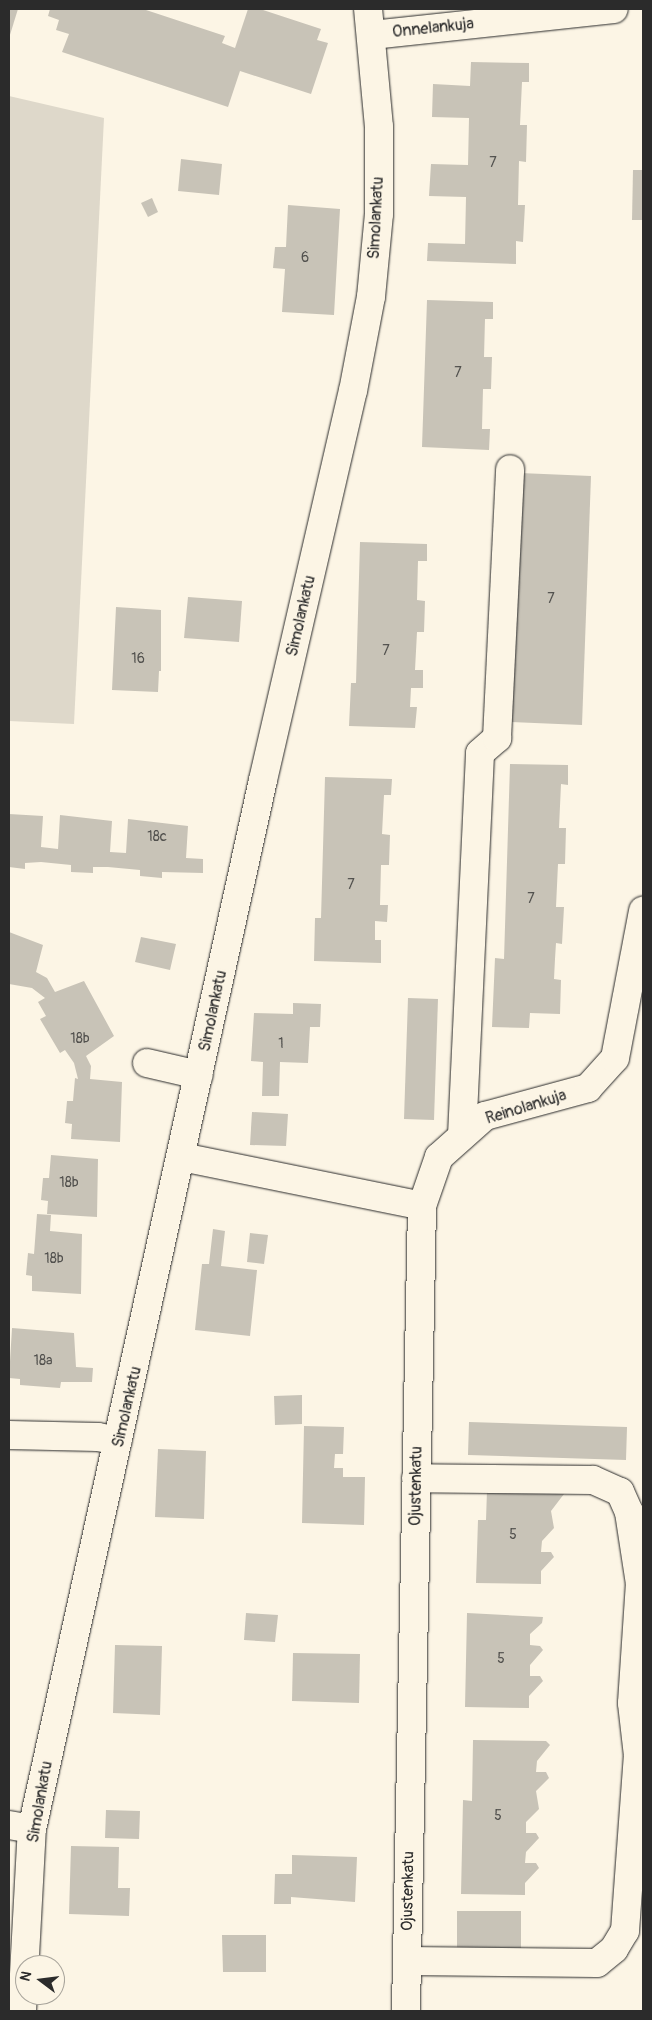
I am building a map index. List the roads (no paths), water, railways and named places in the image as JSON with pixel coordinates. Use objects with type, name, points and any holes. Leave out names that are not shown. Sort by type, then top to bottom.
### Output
[{"type":"street","name":"Onnelankuja","points":[[370,22],[614,9]]},
{"type":"street","name":"Simolankatu","points":[[18,2010],[20,1827],[118,1441],[182,1157],[262,780],[353,392],[371,298],[379,214],[379,127],[370,22]]},
{"type":"street","points":[[462,1136],[480,753],[497,738],[510,469]]},
{"type":"street","name":"Reinolankuja","points":[[422,1206],[439,1157],[485,1116],[588,1088],[615,1058],[643,911]]},
{"type":"street","points":[[147,1063],[199,1075]]},
{"type":"street","points":[[182,1157],[422,1206]]},
{"type":"street","name":"Ojustenkatu","points":[[406,2011],[422,1206]]},
{"type":"street","points":[[9,1435],[98,1437],[118,1441]]},
{"type":"street","points":[[407,1962],[597,1964],[614,1949],[625,1931],[638,1756],[632,1703],[640,1584],[629,1512],[620,1492],[593,1480],[416,1478]]}]
